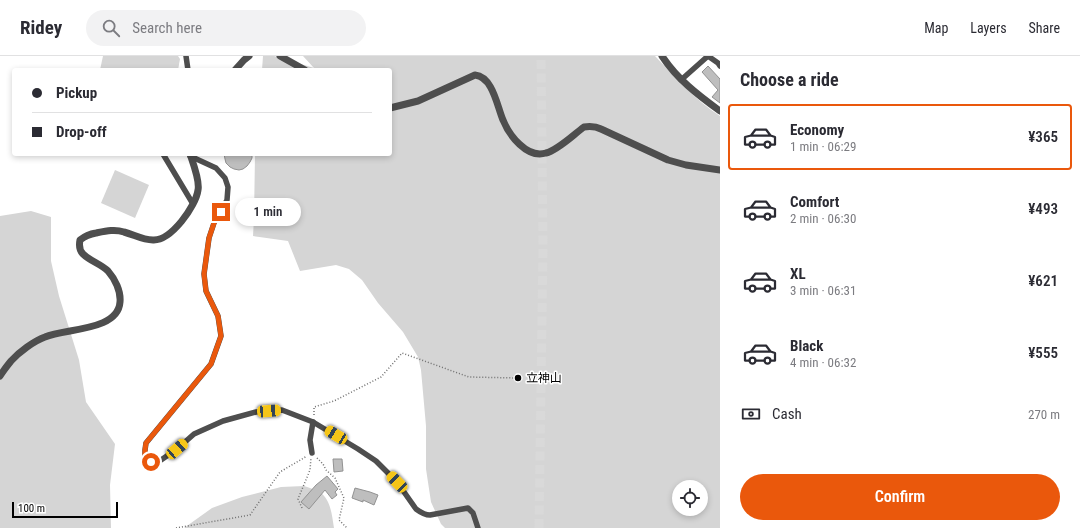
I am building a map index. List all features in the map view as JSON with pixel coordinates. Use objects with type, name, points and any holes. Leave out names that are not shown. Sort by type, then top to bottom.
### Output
[{"type":"street","points":[[186,56],[188,68]]},
{"type":"street","points":[[280,56],[301,68]]},
{"type":"street","points":[[662,56],[681,80],[720,111]]},
{"type":"street","points":[[681,80],[708,56],[720,66]]},
{"type":"street","points":[[237,68],[245,57]]},
{"type":"street","points":[[392,108],[418,101],[475,75],[486,80],[491,88],[504,122],[521,146],[530,152],[540,155],[548,153],[584,127],[590,126],[601,129],[668,160],[686,165],[720,170]]},
{"type":"street","points":[[164,156],[193,204]]},
{"type":"street","points":[[0,376],[11,361],[33,343],[47,336],[99,325],[111,319],[118,311],[120,302],[119,291],[116,284],[108,271],[82,254],[79,247],[80,240],[89,234],[114,230],[142,239],[155,240],[161,239],[172,233],[186,217],[199,190],[190,156]]},
{"type":"street","points":[[192,156],[216,168],[225,178],[228,187],[228,200],[214,223],[209,238],[204,274],[206,291],[218,316],[221,336],[211,364],[146,443],[145,456],[151,462],[161,460],[177,449],[194,434],[223,420],[256,412],[282,410],[314,422],[376,461],[397,482],[419,512],[430,515],[468,508],[473,513],[478,528]]},
{"type":"street","points":[[312,453],[310,440],[314,422]]},
{"type":"path","points":[[314,422],[314,407],[334,401],[381,377],[402,353],[469,377],[518,378]]},
{"type":"path","points":[[302,508],[298,499],[310,470],[312,453]]},
{"type":"path","points":[[176,528],[250,514],[280,472],[312,453]]},
{"type":"path","points":[[312,453],[323,464],[326,470],[335,478],[344,498],[339,520],[347,528]]},
{"type":"shaded area","points":[[103,56],[178,56],[180,59],[178,68],[100,68]]},
{"type":"shaded area","points":[[263,56],[274,56],[314,68],[262,68]]},
{"type":"shaded area","points":[[303,56],[655,56],[694,96],[720,116],[720,528],[445,528],[441,524],[431,502],[426,469],[426,426],[421,370],[418,357],[403,332],[378,303],[362,280],[349,269],[336,265],[300,271],[288,241],[253,236],[255,156],[392,156],[392,68],[314,68]]},
{"type":"shaded area","points":[[115,170],[149,185],[135,218],[101,203]]},
{"type":"shaded area","points":[[31,211],[51,217],[51,261],[59,296],[79,360],[86,402],[115,444],[110,485],[111,528],[0,528],[0,216]]},
{"type":"shaded area","points":[[304,486],[320,492],[327,499],[334,528],[184,528],[212,508],[242,497],[281,487]]},
{"type":"building","points":[[708,66],[720,79],[720,103],[712,97],[718,90],[702,72]]},
{"type":"building","points":[[224,156],[252,156],[250,162],[243,169],[234,169],[226,163]]},
{"type":"building","points":[[333,459],[342,459],[343,471],[334,472]]},
{"type":"building","points":[[327,476],[338,489],[335,492],[337,495],[332,499],[325,490],[309,509],[301,502],[316,485]]},
{"type":"building","points":[[355,488],[378,495],[374,505],[363,500],[363,502],[352,498]]},
{"type":"tunnel","points":[[539,528],[543,247],[541,56]]},
{"type":"place","name":"立神山","points":[[518,378]]},
{"type":"route","points":[[151,462],[145,456],[146,443],[211,364],[221,336],[218,316],[206,291],[204,274],[209,238],[214,223],[221,212]]}]
